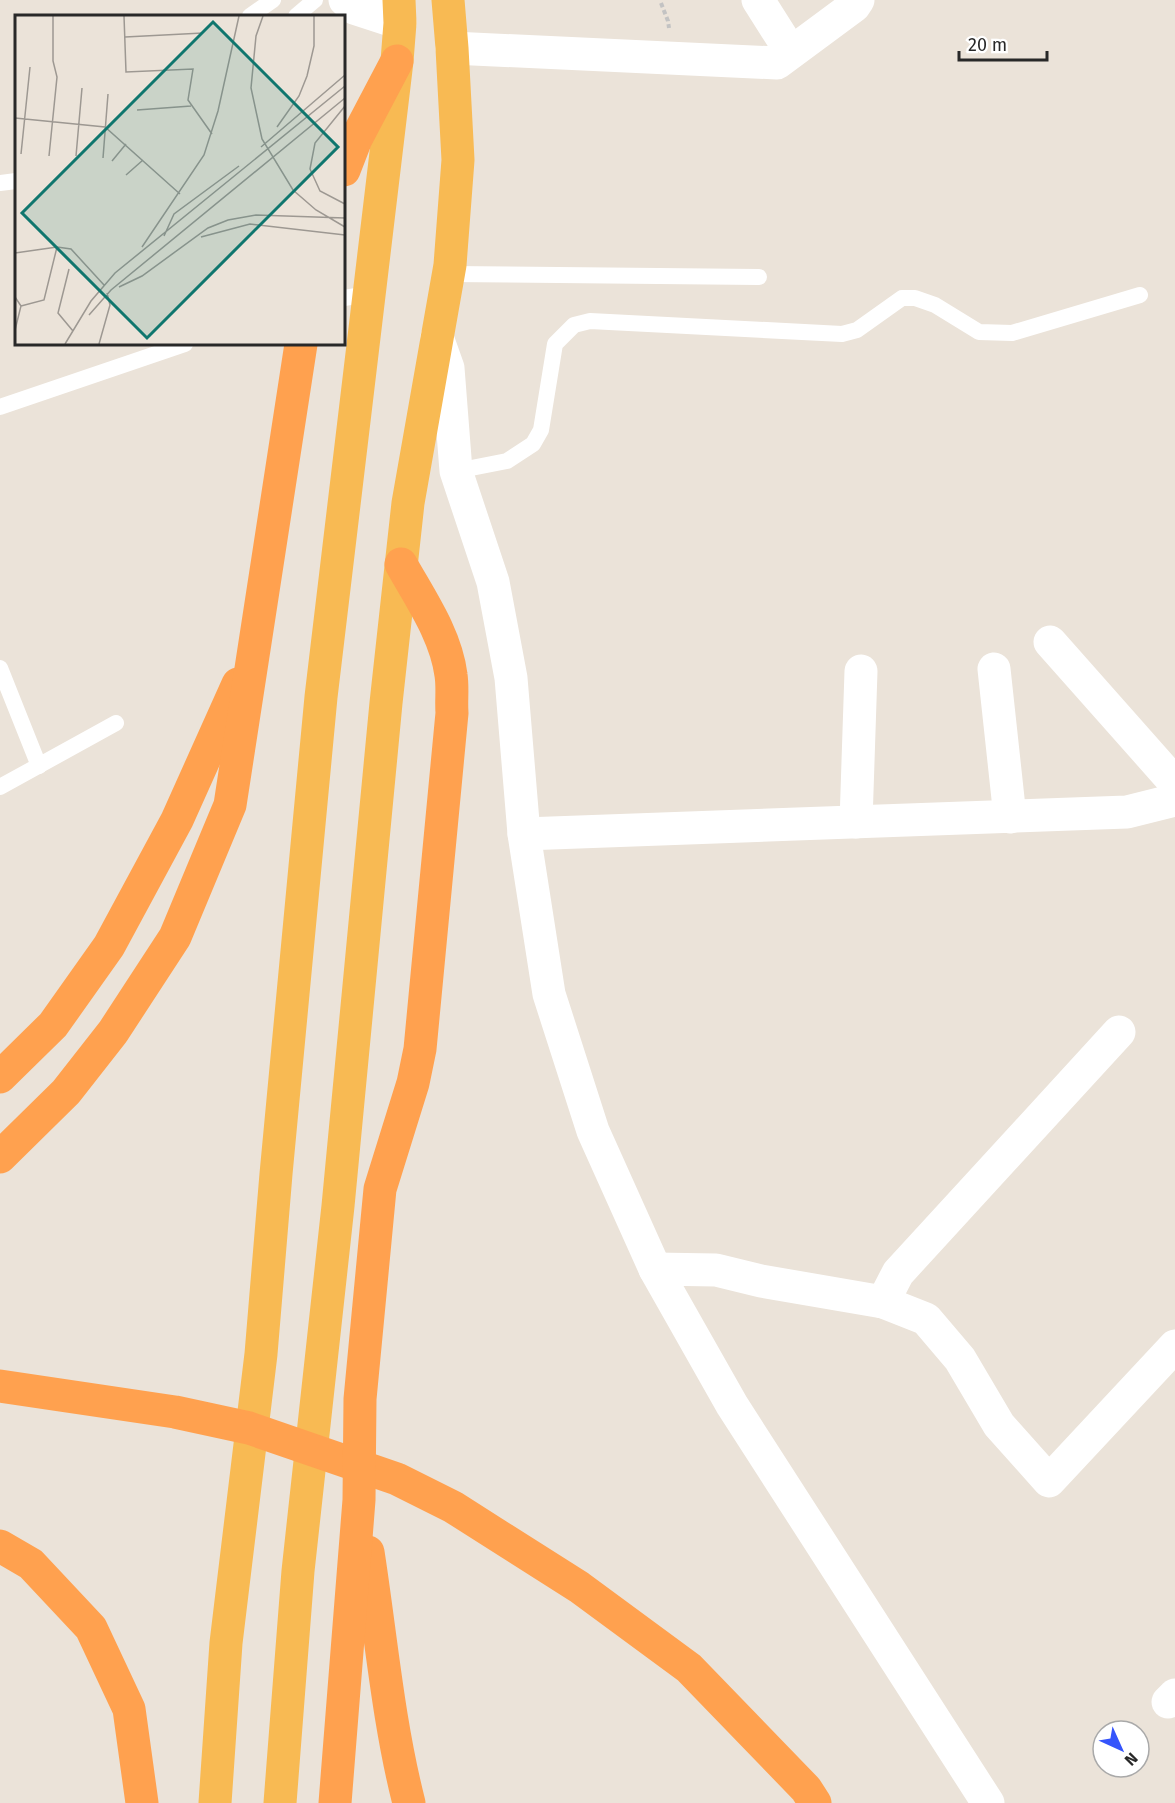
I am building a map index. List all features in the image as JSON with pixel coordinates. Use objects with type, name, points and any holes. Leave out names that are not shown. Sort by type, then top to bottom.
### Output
[{"type":"highway","points":[[280,1803],[298,1570],[321,1378],[401,564],[408,503],[449,274],[458,160],[448,0]]},
{"type":"highway","points":[[215,1803],[226,1643],[261,1354],[356,296],[397,61],[400,12]]},
{"type":"highway","points":[[345,167],[356,139],[397,61]]},
{"type":"highway","points":[[0,1157],[66,1092],[114,1032],[175,937],[230,804],[301,345]]},
{"type":"highway","points":[[335,1803],[359,1500],[360,1399],[380,1190],[413,1083],[420,1049],[452,713],[451,675],[443,647],[435,625],[401,564]]},
{"type":"highway","points":[[0,1077],[53,1025],[110,946],[177,820],[255,644]]},
{"type":"highway","points":[[0,1386],[175,1412],[249,1428],[397,1479],[453,1507],[579,1587],[689,1668],[806,1789],[815,1803]]},
{"type":"highway","points":[[359,1500],[378,1616],[386,1686],[409,1803]]},
{"type":"highway","points":[[0,1546],[31,1564],[91,1628],[129,1709],[142,1803]]},
{"type":"street","points":[[345,0],[354,8],[400,12]]},
{"type":"street","points":[[758,0],[791,52]]},
{"type":"street","points":[[452,48],[777,63],[854,2]]},
{"type":"street","points":[[438,337],[448,368],[456,471],[493,582],[511,678],[524,834],[549,994],[593,1131],[655,1269],[732,1405],[988,1803]]},
{"type":"street","points":[[1050,642],[1175,783]]},
{"type":"street","points":[[994,669],[1010,817]]},
{"type":"street","points":[[856,822],[861,670]]},
{"type":"street","points":[[524,834],[1127,812],[1175,801]]},
{"type":"street","points":[[883,1302],[898,1273],[1119,1032]]},
{"type":"street","points":[[655,1269],[716,1270],[783,1285],[883,1302],[926,1319],[960,1359],[999,1425],[1049,1481],[1175,1346]]},
{"type":"lane","points":[[251,15],[273,0]]},
{"type":"lane","points":[[297,15],[315,0]]},
{"type":"lane","points":[[0,183],[15,182]]},
{"type":"lane","points":[[449,274],[759,278]]},
{"type":"lane","points":[[456,471],[507,461],[533,444],[541,430],[555,344],[574,325],[590,321],[842,334],[857,330],[902,298],[915,298],[935,304],[979,332],[1012,333],[1140,295]]},
{"type":"lane","points":[[0,407],[182,345]]},
{"type":"lane","points":[[0,668],[39,766]]},
{"type":"lane","points":[[0,787],[116,723]]}]
